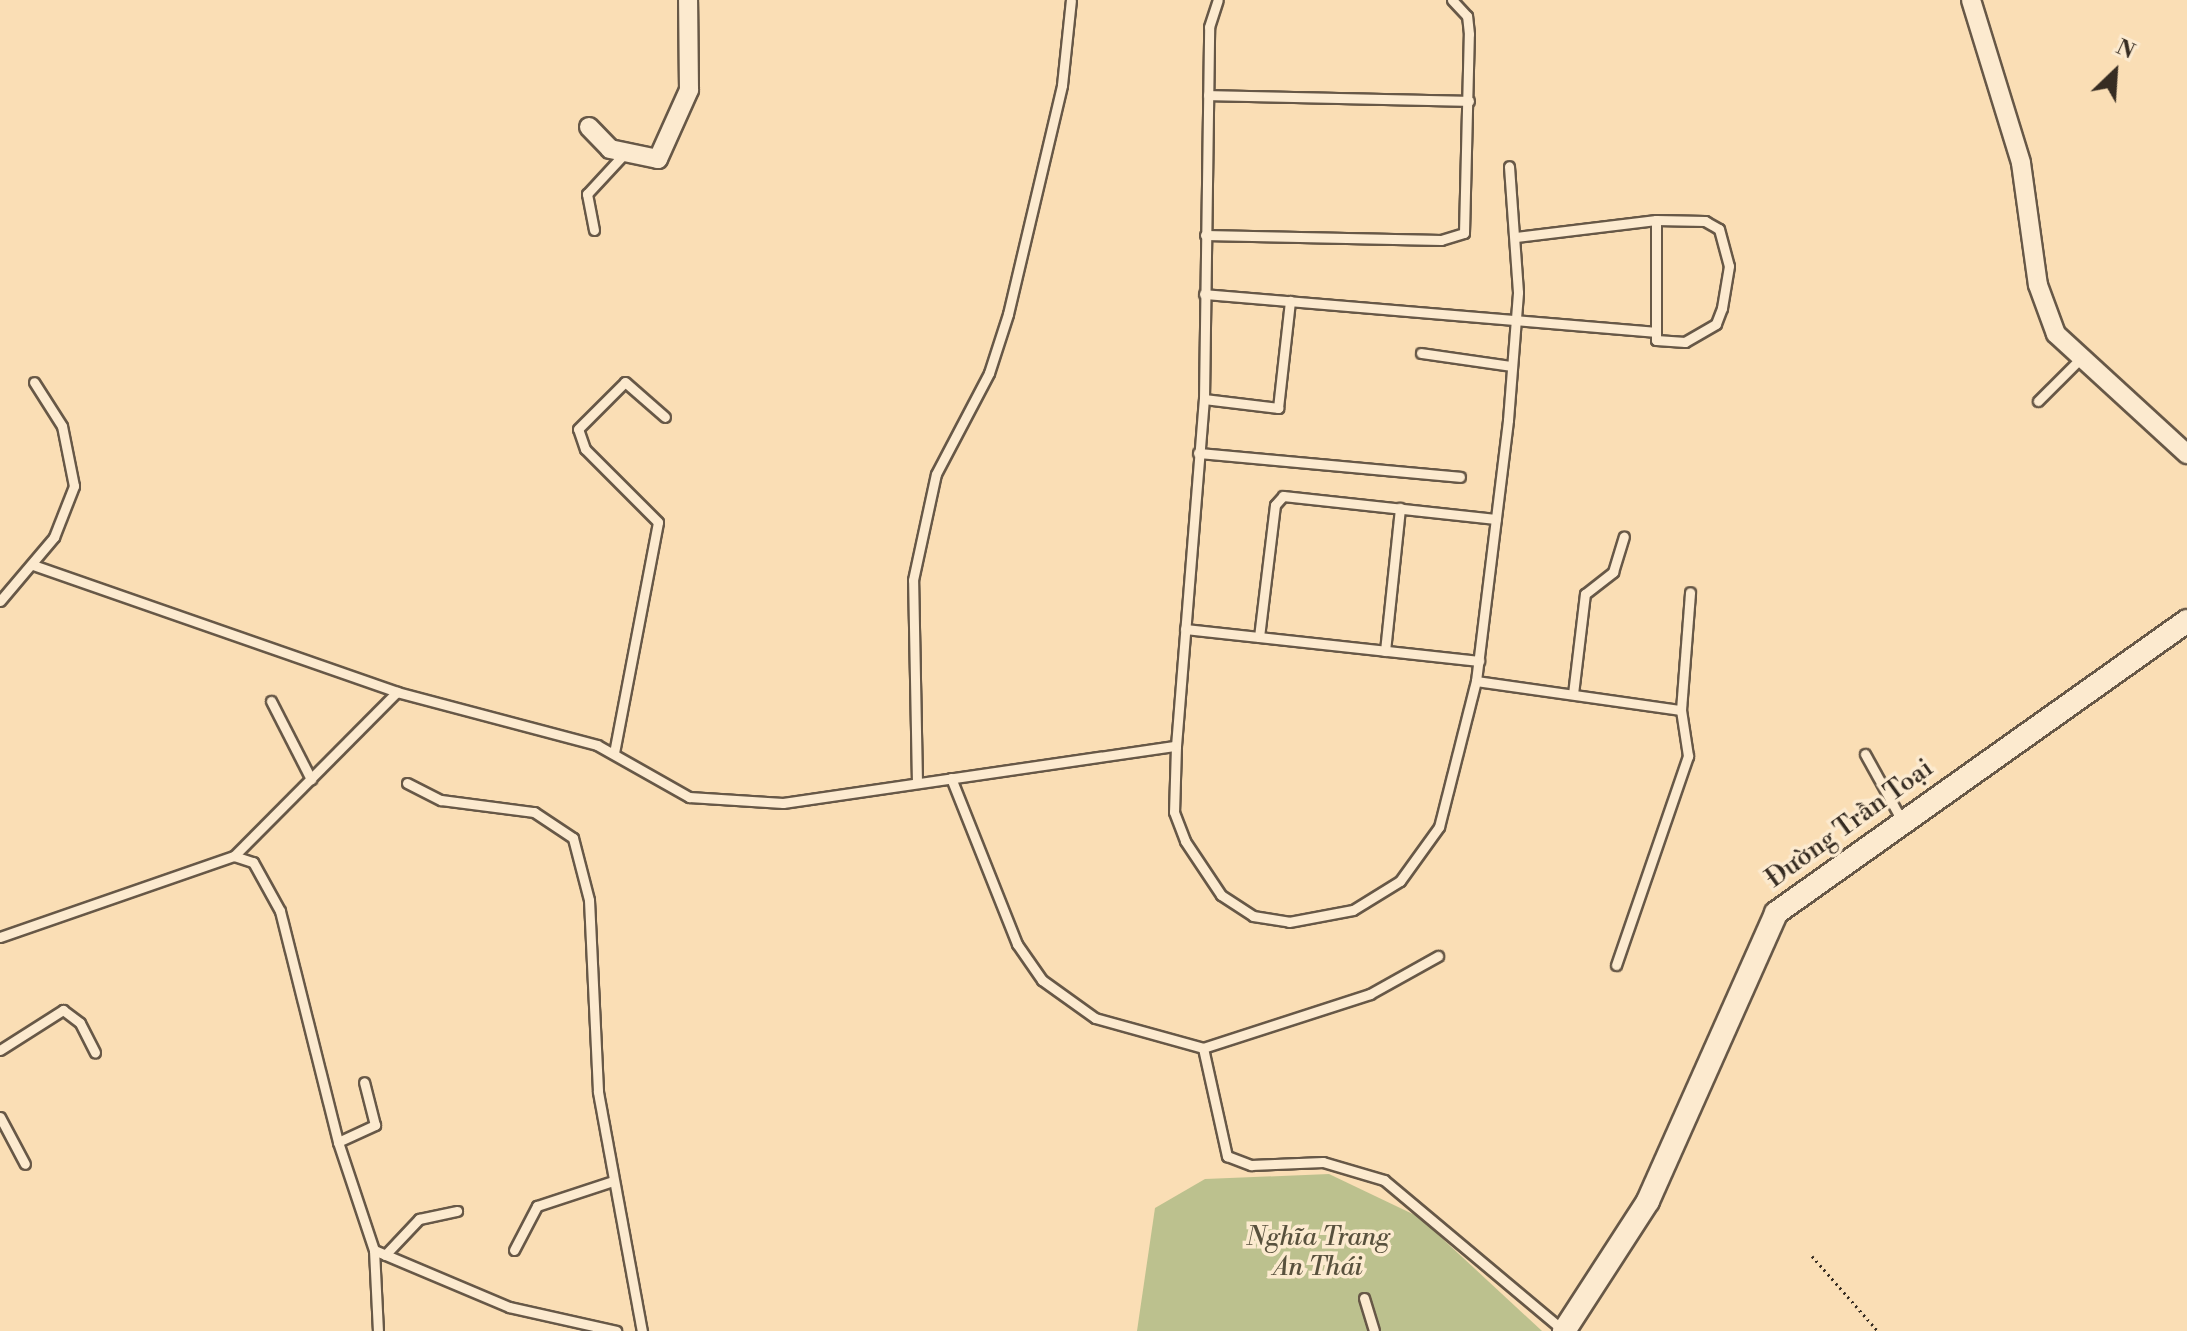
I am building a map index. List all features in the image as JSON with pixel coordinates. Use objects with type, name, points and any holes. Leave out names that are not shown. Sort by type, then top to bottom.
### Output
[{"type":"street","points":[[589,127],[624,154],[658,159],[683,113],[691,71],[688,0]]},
{"type":"street","points":[[1971,0],[2021,163],[2038,285],[2056,334],[2187,454]]},
{"type":"street","name":"Đường Trần Toại","points":[[1564,1331],[1648,1201],[1776,913],[1901,819],[2187,621]]},
{"type":"lane","points":[[917,783],[913,580],[936,474],[989,373],[1008,314],[1062,85],[1071,0]]},
{"type":"lane","points":[[1218,0],[1210,17],[1204,399],[1176,746],[1174,812],[1221,895],[1264,919],[1326,918],[1400,881],[1431,840],[1455,777],[1479,661],[1516,319],[1516,237],[1509,166]]},
{"type":"lane","points":[[1205,235],[1457,238],[1466,229],[1469,101],[1467,16],[1452,0]]},
{"type":"lane","points":[[1208,95],[1469,101]]},
{"type":"lane","points":[[594,230],[584,201],[624,154]]},
{"type":"lane","points":[[1516,237],[1656,220],[1719,229],[1729,266],[1716,324],[1685,342],[1664,344],[1655,332],[1656,220]]},
{"type":"lane","points":[[1204,294],[1655,332]]},
{"type":"lane","points":[[1204,399],[1278,408],[1290,301]]},
{"type":"lane","points":[[1421,353],[1511,366]]},
{"type":"lane","points":[[2038,401],[2080,359]]},
{"type":"lane","points":[[0,601],[33,565],[66,512],[74,460],[34,382]]},
{"type":"lane","points":[[614,753],[658,522],[585,449],[578,429],[625,382],[665,417]]},
{"type":"lane","points":[[1198,453],[1460,477]]},
{"type":"lane","points":[[1259,637],[1277,501],[1400,508],[1496,519]]},
{"type":"lane","points":[[1385,651],[1400,508]]},
{"type":"lane","points":[[1573,694],[1585,594],[1613,572],[1624,537]]},
{"type":"lane","points":[[33,565],[397,692],[614,753],[689,797],[783,803],[1176,746]]},
{"type":"lane","points":[[1616,965],[1688,756],[1681,710],[1690,592]]},
{"type":"lane","points":[[1185,629],[1479,661]]},
{"type":"lane","points":[[1476,681],[1681,710]]},
{"type":"lane","points":[[0,937],[234,856],[397,692]]},
{"type":"lane","points":[[271,701],[311,779]]},
{"type":"lane","points":[[1865,754],[1901,819]]},
{"type":"lane","points":[[951,778],[1017,944],[1042,980],[1095,1018],[1203,1048],[1370,994],[1438,956]]},
{"type":"lane","points":[[407,783],[441,800],[534,812],[573,838],[587,886],[598,1092],[642,1331]]},
{"type":"lane","points":[[234,856],[253,862],[280,911],[338,1142],[374,1250],[378,1331]]},
{"type":"lane","points":[[0,1050],[63,1010],[80,1023],[95,1052]]},
{"type":"lane","points":[[1203,1048],[1227,1156],[1251,1165],[1323,1162],[1384,1180],[1564,1331]]},
{"type":"lane","points":[[338,1142],[375,1125],[364,1082]]},
{"type":"lane","points":[[0,1117],[25,1164]]},
{"type":"lane","points":[[514,1250],[537,1206],[613,1181]]},
{"type":"lane","points":[[385,1255],[419,1219],[457,1211]]},
{"type":"lane","points":[[374,1250],[509,1307],[616,1331]]},
{"type":"lane","points":[[1364,1298],[1374,1331]]},
{"type":"path","points":[[1812,1256],[1878,1331]]},
{"type":"green space","name":"Nghĩa Trang An Thái","points":[[1329,1174],[1419,1217],[1542,1331],[1137,1331],[1155,1208],[1205,1179]]}]
